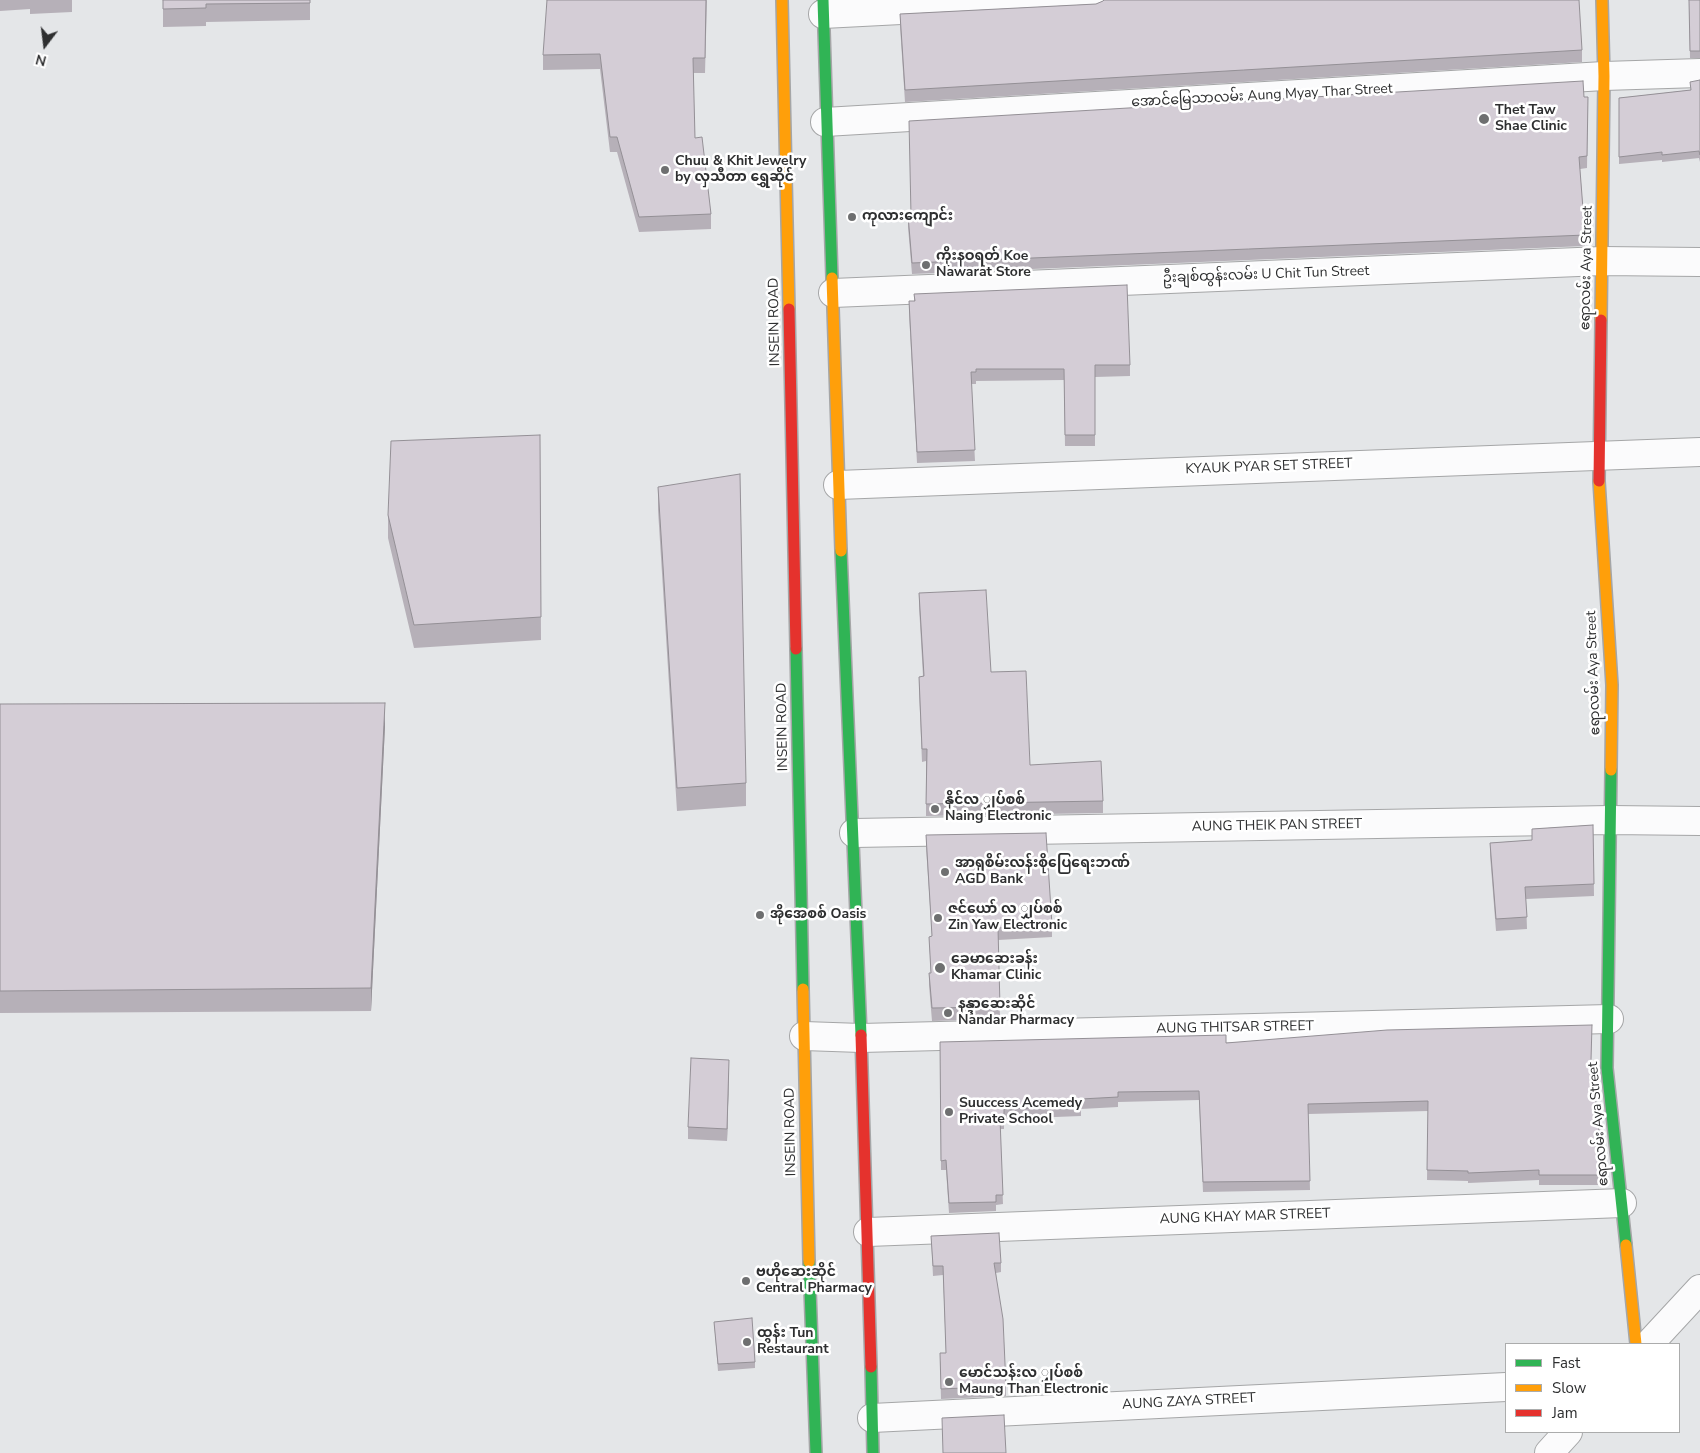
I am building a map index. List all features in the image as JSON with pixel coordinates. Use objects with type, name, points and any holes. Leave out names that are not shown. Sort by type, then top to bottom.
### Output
[{"type":"main road","name":"INSEIN ROAD","points":[[782,0],[804,1036],[816,1453]]},
{"type":"main road","name":"ဧရာလမ်း Aya Street","points":[[1602,0],[1604,76],[1599,483],[1612,685],[1607,1068],[1636,1343]]},
{"type":"main road","points":[[823,7],[825,122],[833,293],[838,485],[854,833],[868,1232],[873,1453]]},
{"type":"street","points":[[823,7],[1095,0]]},
{"type":"street","name":"အောင်မြေသာလမ်း Aung Myay Thar Street","points":[[825,122],[1604,76],[1700,73]]},
{"type":"street","name":"ဦးချစ်ထွန်းလမ်း U Chit Tun Street","points":[[833,293],[1602,261],[1700,262]]},
{"type":"street","name":"KYAUK PYAR SET STREET","points":[[838,485],[1700,452]]},
{"type":"street","name":"AUNG THEIK PAN STREET","points":[[854,833],[1610,820],[1700,821]]},
{"type":"street","name":"AUNG THITSAR STREET","points":[[804,1036],[861,1038],[1609,1019]]},
{"type":"street","name":"AUNG KHAY MAR STREET","points":[[868,1232],[1622,1203]]},
{"type":"street","points":[[1650,1343],[1700,1289]]},
{"type":"street","name":"AUNG ZAYA STREET","points":[[872,1418],[1505,1386]]},
{"type":"street","points":[[1549,1453],[1567,1433]]},
{"type":"building","points":[[163,0],[310,0],[310,3],[206,4],[206,8],[163,9]]},
{"type":"building","points":[[547,0],[706,0],[705,58],[693,58],[695,138],[702,137],[711,214],[639,217],[617,137],[610,137],[600,54],[543,55]]},
{"type":"building","points":[[1104,0],[1579,0],[1582,50],[905,90],[900,14],[1096,4]]},
{"type":"building","points":[[1689,0],[1700,0],[1700,51],[1690,51]]},
{"type":"building","points":[[1700,80],[1700,155],[1699,151],[1662,155],[1662,152],[1619,157],[1619,98],[1691,90],[1690,82]]},
{"type":"building","points":[[1583,81],[1584,97],[1588,97],[1587,156],[1579,157],[1585,235],[912,263],[908,215],[911,215],[909,121]]},
{"type":"building","points":[[1127,285],[1130,365],[1095,365],[1095,435],[1065,435],[1064,369],[976,369],[976,372],[971,372],[975,450],[917,452],[909,301],[915,301],[914,294]]},
{"type":"building","points":[[540,435],[541,617],[414,625],[388,515],[391,441]]},
{"type":"building","points":[[740,474],[746,783],[677,788],[658,487]]},
{"type":"building","points":[[986,590],[991,672],[1026,671],[1030,765],[1101,761],[1103,801],[926,804],[927,749],[922,749],[919,677],[924,676],[919,593]]},
{"type":"building","points":[[385,703],[371,988],[0,991],[0,704]]},
{"type":"building","points":[[1593,825],[1594,884],[1525,887],[1527,917],[1496,919],[1490,843],[1532,840],[1532,829]]},
{"type":"building","points":[[1046,833],[1052,925],[998,928],[1000,1007],[932,1008],[929,973],[931,973],[929,937],[932,936],[926,835]]},
{"type":"building","points":[[1592,1025],[1591,1060],[1604,1175],[1539,1175],[1539,1170],[1468,1173],[1468,1171],[1427,1170],[1428,1101],[1308,1104],[1310,1181],[1203,1182],[1199,1091],[1118,1092],[1118,1097],[1081,1099],[1081,1106],[1004,1109],[1004,1120],[1000,1119],[1003,1195],[996,1195],[996,1202],[949,1203],[946,1160],[941,1161],[940,1042],[1226,1035],[1226,1043],[1387,1030]]},
{"type":"building","points":[[691,1058],[729,1060],[727,1129],[688,1127]]},
{"type":"building","points":[[999,1233],[1001,1263],[994,1263],[1003,1319],[1006,1386],[941,1389],[940,1353],[946,1353],[943,1266],[933,1266],[931,1236]]},
{"type":"building","points":[[752,1318],[755,1362],[718,1364],[714,1322]]},
{"type":"building","points":[[1004,1415],[1006,1453],[943,1453],[942,1418]]},
{"type":"traffic: fast","points":[[823,0],[832,278]]},
{"type":"traffic: fast","points":[[841,551],[861,1035]]},
{"type":"traffic: fast","points":[[796,649],[803,989]]},
{"type":"traffic: fast","points":[[1611,770],[1607,1068],[1626,1245]]},
{"type":"traffic: fast","points":[[809,1262],[816,1453]]},
{"type":"traffic: fast","points":[[871,1367],[873,1453]]},
{"type":"traffic: slow","points":[[782,0],[789,309]]},
{"type":"traffic: slow","points":[[1601,320],[1604,76],[1602,0]]},
{"type":"traffic: slow","points":[[832,278],[841,551]]},
{"type":"traffic: slow","points":[[1599,481],[1612,685],[1611,770]]},
{"type":"traffic: slow","points":[[803,989],[809,1262]]},
{"type":"traffic: slow","points":[[1626,1245],[1636,1343]]},
{"type":"traffic: jam","points":[[789,309],[796,649]]},
{"type":"traffic: jam","points":[[1599,481],[1601,320]]},
{"type":"traffic: jam","points":[[861,1035],[871,1367]]},
{"type":"place","name":"Thet Taw Shae Clinic","points":[[1484,119]]},
{"type":"place","name":"Chuu & Khit Jewelry by လှသီတာ ရွှေဆိုင်","points":[[665,170]]},
{"type":"place","name":"ကုလားကျောင်း","points":[[852,217]]},
{"type":"place","name":"ကိုးနဝရတ် Koe Nawarat Store","points":[[926,265]]},
{"type":"place","name":"နိုင်လ ျှပ်စစ် Naing Electronic","points":[[935,809]]},
{"type":"place","name":"အာရှစိမ်းလန်းစိုပြေရေးဘဏ် AGD Bank","points":[[945,872]]},
{"type":"place","name":"အိုအေစစ် Oasis","points":[[760,915]]},
{"type":"place","name":"ဇင်ယော် လ ျှပ်စစ် Zin Yaw Electronic","points":[[938,918]]},
{"type":"place","name":"ခေမာဆေးခန်း Khamar Clinic","points":[[940,968]]},
{"type":"place","name":"နန္ဒာဆေးဆိုင် Nandar Pharmacy","points":[[948,1013]]},
{"type":"place","name":"Suuccess Acemedy Private School","points":[[949,1112]]},
{"type":"place","name":"ဗဟိုဆေးဆိုင် Central Pharmacy","points":[[746,1281]]},
{"type":"place","name":"ထွန်း Tun Restaurant","points":[[747,1342]]},
{"type":"place","name":"မောင်သန်းလ ျှပ်စစ် Maung Than Electronic","points":[[949,1382]]}]
